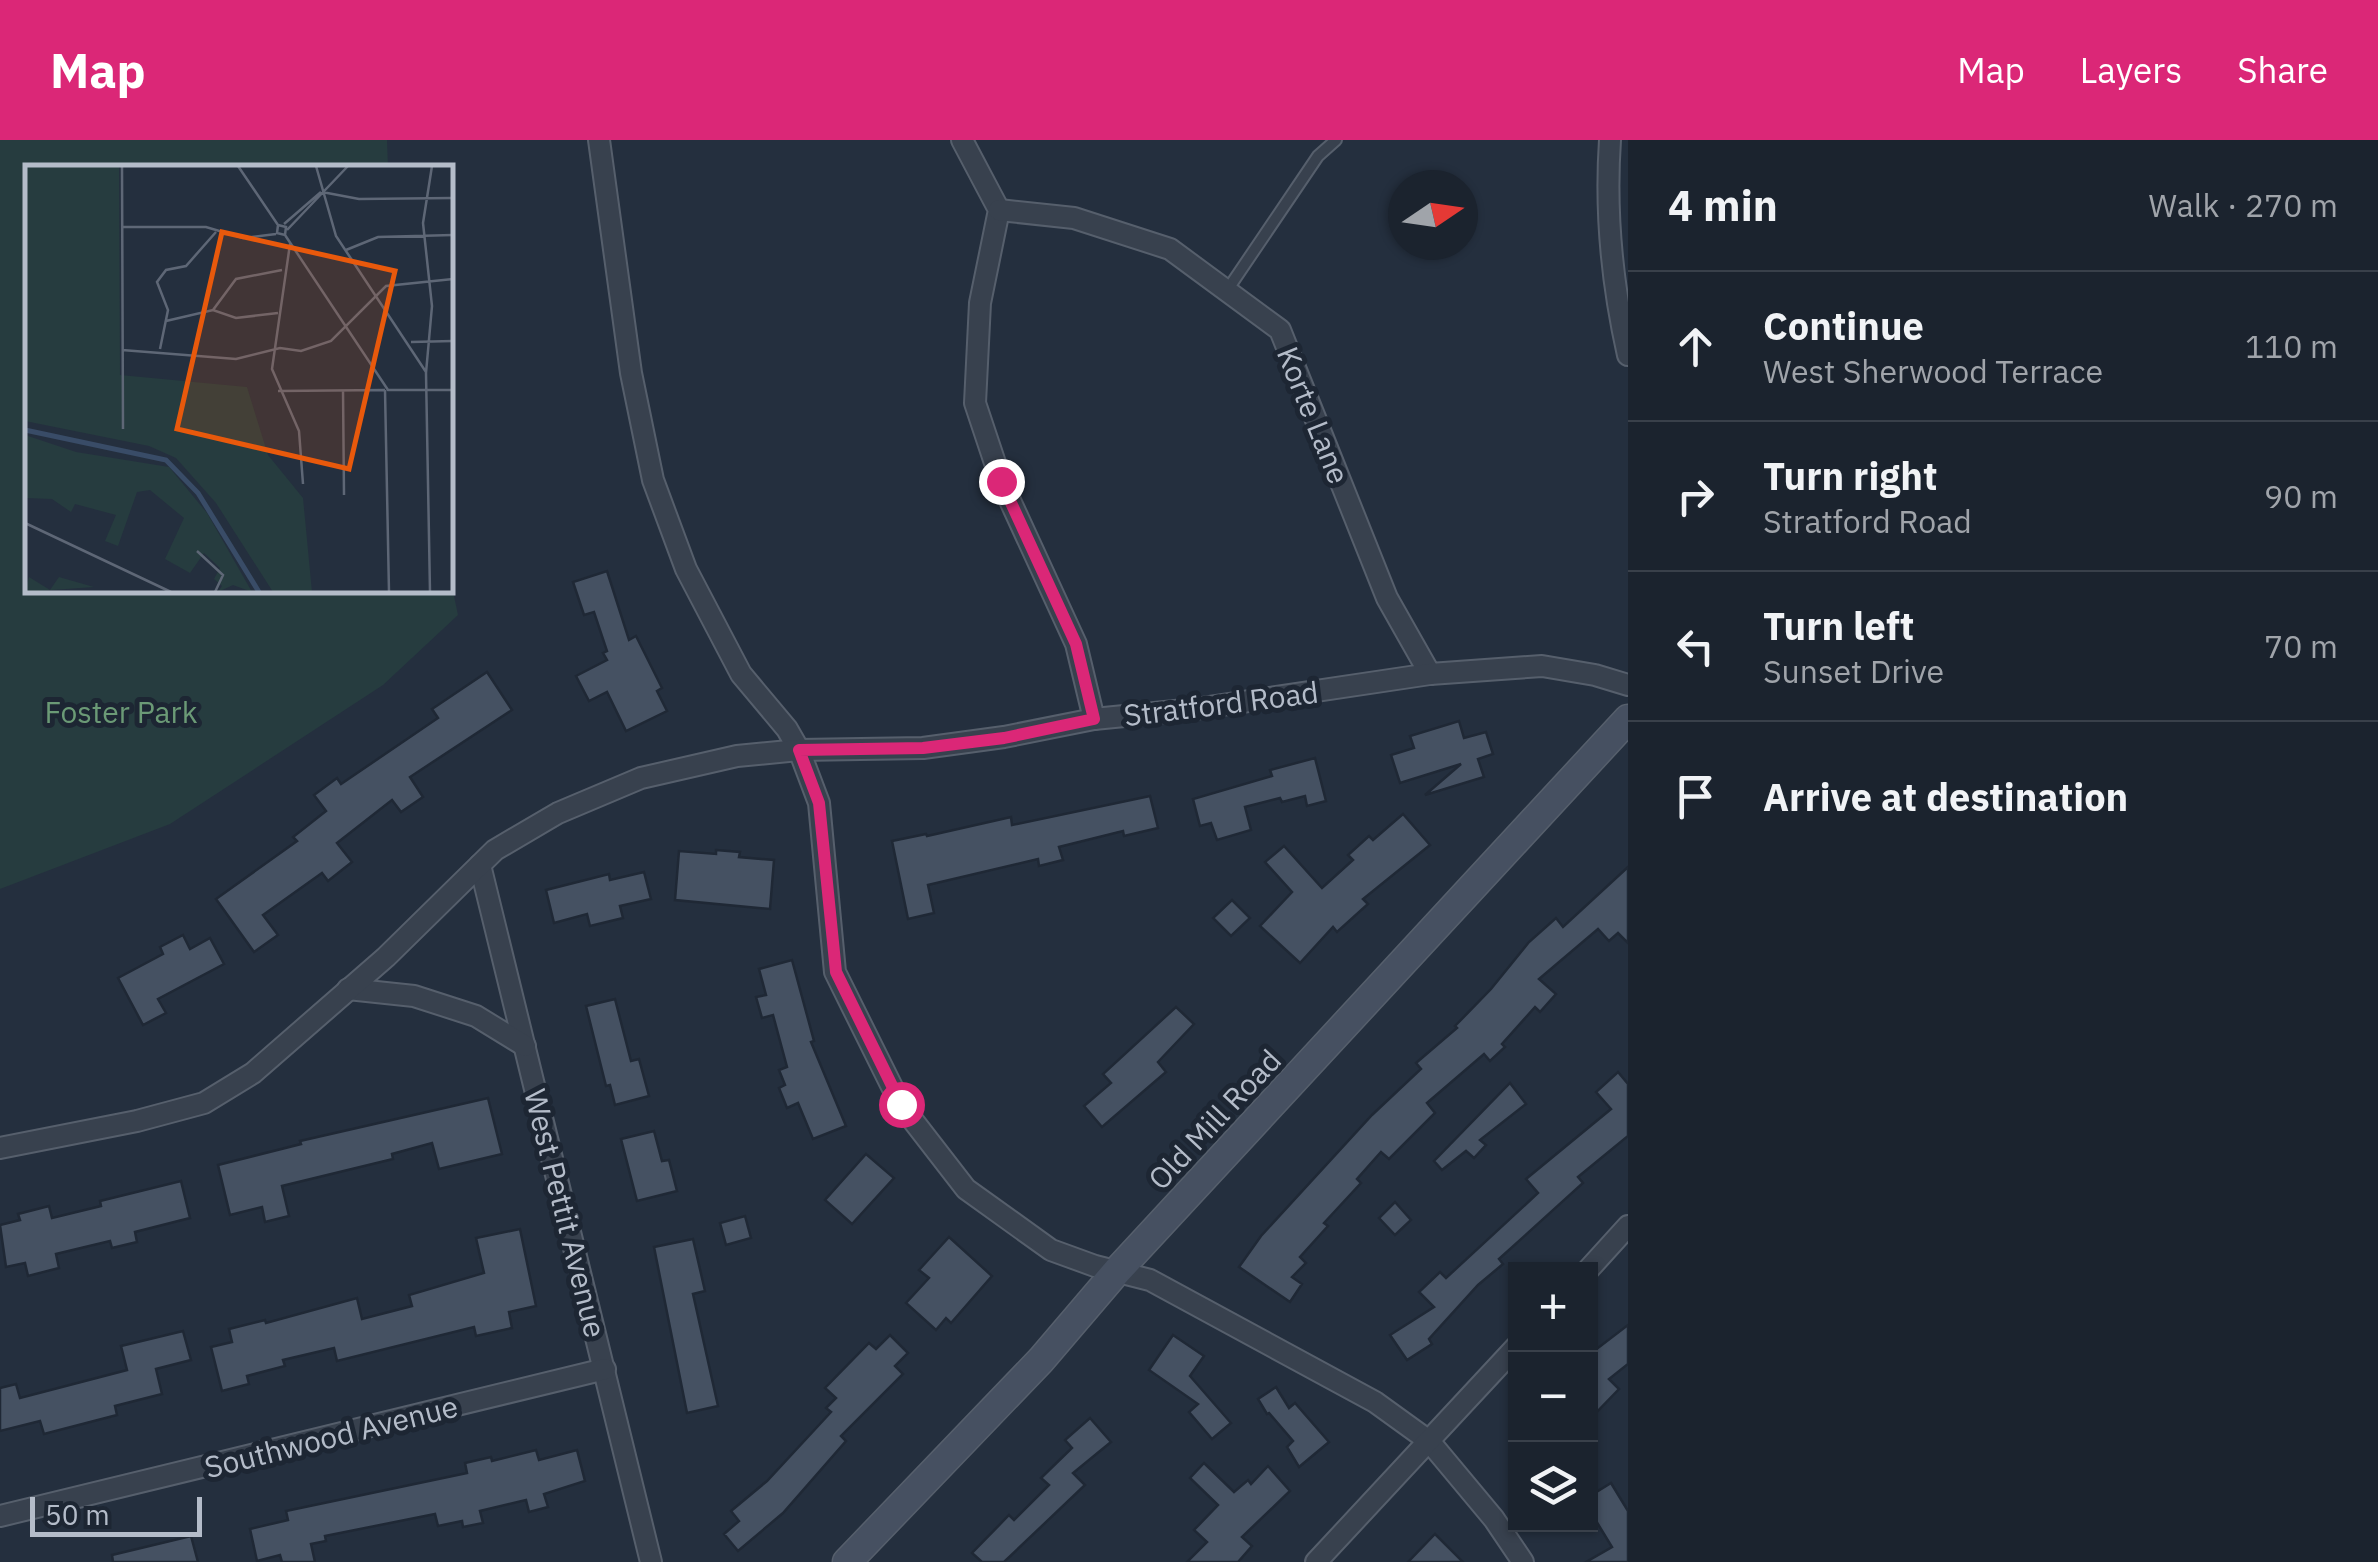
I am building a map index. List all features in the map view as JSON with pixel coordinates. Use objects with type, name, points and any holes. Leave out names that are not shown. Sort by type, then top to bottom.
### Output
[{"type":"main road","name":"Old Mill Road","points":[[847,1562],[1041,1360],[1117,1272],[1628,719]]},
{"type":"street","points":[[599,140],[628,355],[653,480],[686,569],[741,674],[787,729],[799,750],[819,803],[836,972],[901,1104],[966,1189],[1052,1250],[1150,1280],[1375,1402],[1429,1441],[1523,1562]]},
{"type":"street","points":[[962,140],[999,210],[980,303],[975,403],[1001,481],[1076,644],[1094,719]]},
{"type":"street","points":[[1610,140],[1606,196],[1618,311],[1628,356]]},
{"type":"street","name":"Korte Lane","points":[[999,210],[1074,218],[1170,249],[1280,330],[1388,598],[1430,674]]},
{"type":"street","name":"Stratford Road","points":[[0,1148],[204,1103],[253,1074],[495,850],[558,812],[641,778],[737,756],[799,750],[923,748],[1004,738],[1094,719],[1195,709],[1430,674],[1542,666],[1595,675],[1628,686]]},
{"type":"street","name":"West Pettit Avenue","points":[[480,865],[651,1562]]},
{"type":"street","points":[[348,989],[414,996],[476,1016],[525,1046]]},
{"type":"street","points":[[1595,1262],[1628,1226]]},
{"type":"street","points":[[1316,1562],[1512,1352]]},
{"type":"street","name":"Southwood Avenue","points":[[0,1516],[604,1369]]},
{"type":"lane","points":[[1228,289],[1318,156],[1336,140]]},
{"type":"green space","name":"Foster Park","points":[[0,140],[387,140],[388,165],[25,165],[25,592],[452,592],[452,586],[458,615],[383,685],[170,824],[0,889]]},
{"type":"building","points":[[607,571],[629,640],[636,636],[662,688],[657,691],[667,711],[626,731],[607,692],[589,701],[576,676],[607,660],[603,653],[607,651],[594,612],[584,615],[573,582]]},
{"type":"building","points":[[487,672],[512,710],[410,777],[423,797],[401,812],[392,800],[337,843],[352,862],[328,881],[322,873],[263,915],[278,935],[254,952],[216,899],[297,841],[293,837],[326,811],[314,795],[337,778],[341,784],[438,718],[432,709]]},
{"type":"building","points":[[1459,721],[1464,738],[1486,732],[1493,754],[1478,759],[1484,777],[1425,795],[1461,764],[1400,783],[1391,755],[1414,748],[1410,736]]},
{"type":"building","points":[[1315,758],[1326,801],[1307,806],[1305,796],[1245,807],[1251,830],[1217,840],[1211,823],[1200,826],[1193,799],[1272,776],[1270,770]]},
{"type":"building","points":[[1150,796],[1158,828],[1124,836],[1123,831],[1059,847],[1063,860],[1039,866],[1038,859],[928,885],[934,913],[908,919],[892,841],[1011,817],[1012,825]]},
{"type":"building","points":[[1403,814],[1430,845],[1363,899],[1368,904],[1337,932],[1333,927],[1300,963],[1260,926],[1292,892],[1265,862],[1284,846],[1322,888],[1353,860],[1348,855]]},
{"type":"building","points":[[716,850],[774,860],[770,909],[675,900],[679,851],[716,854]]},
{"type":"building","points":[[1628,867],[1628,943],[1618,933],[1609,941],[1598,929],[1539,979],[1556,994],[1540,1012],[1535,1007],[1490,1061],[1484,1054],[1427,1103],[1435,1113],[1389,1159],[1381,1152],[1357,1179],[1361,1183],[1324,1223],[1328,1226],[1300,1257],[1306,1263],[1292,1277],[1302,1284],[1290,1302],[1239,1267],[1261,1236],[1372,1115],[1421,1069],[1416,1063],[1457,1028],[1529,942],[1556,918],[1563,927]]},
{"type":"building","points":[[644,872],[651,899],[620,906],[623,918],[590,926],[587,914],[554,923],[546,890],[609,874],[610,880]]},
{"type":"building","points":[[1232,900],[1250,918],[1231,936],[1213,918]]},
{"type":"building","points":[[183,935],[190,949],[210,938],[224,964],[158,999],[166,1013],[143,1025],[118,978],[163,954],[160,947]]},
{"type":"building","points":[[792,960],[814,1041],[811,1042],[846,1126],[813,1139],[798,1103],[787,1108],[779,1088],[785,1085],[779,1070],[787,1067],[773,1015],[762,1018],[756,997],[766,995],[759,969]]},
{"type":"building","points":[[615,999],[631,1061],[639,1059],[649,1096],[615,1105],[610,1085],[606,1086],[586,1006]]},
{"type":"building","points":[[1176,1007],[1194,1024],[1158,1062],[1166,1072],[1102,1127],[1084,1106],[1111,1083],[1103,1074]]},
{"type":"building","points":[[1618,1072],[1628,1084],[1628,1136],[1578,1177],[1583,1183],[1499,1259],[1503,1264],[1478,1285],[1429,1339],[1432,1344],[1407,1360],[1390,1335],[1434,1307],[1419,1292],[1440,1272],[1446,1278],[1538,1193],[1526,1179],[1611,1109],[1596,1092]]},
{"type":"building","points":[[1510,1083],[1526,1104],[1480,1140],[1486,1145],[1474,1158],[1466,1151],[1442,1170],[1434,1161]]},
{"type":"building","points":[[488,1098],[502,1154],[439,1169],[432,1143],[392,1154],[393,1159],[282,1186],[289,1216],[265,1222],[262,1207],[230,1215],[218,1165],[301,1144],[300,1141]]},
{"type":"building","points":[[654,1131],[662,1161],[669,1160],[677,1191],[637,1201],[621,1139]]},
{"type":"building","points":[[866,1154],[894,1178],[852,1224],[825,1200]]},
{"type":"building","points":[[181,1181],[190,1218],[135,1232],[137,1242],[112,1248],[110,1241],[56,1254],[59,1268],[28,1276],[25,1263],[6,1267],[0,1225],[20,1220],[18,1214],[49,1206],[52,1218],[101,1206],[100,1201]]},
{"type":"building","points":[[1395,1202],[1411,1220],[1395,1235],[1379,1218]]},
{"type":"building","points":[[745,1216],[751,1238],[726,1245],[720,1223]]},
{"type":"building","points":[[520,1229],[536,1306],[509,1312],[512,1328],[476,1336],[474,1327],[337,1361],[334,1348],[283,1360],[285,1366],[247,1376],[249,1384],[222,1391],[211,1347],[232,1342],[229,1329],[357,1298],[362,1319],[412,1306],[409,1295],[484,1273],[476,1238]]},
{"type":"building","points":[[949,1237],[992,1276],[951,1323],[946,1318],[936,1330],[906,1303],[929,1278],[919,1270]]},
{"type":"building","points":[[693,1239],[705,1291],[693,1294],[718,1406],[687,1413],[654,1247]]},
{"type":"building","points":[[1628,1325],[1628,1364],[1609,1379],[1619,1389],[1598,1411],[1598,1352],[1598,1348]]},
{"type":"building","points":[[183,1331],[191,1360],[156,1369],[162,1394],[115,1406],[117,1415],[44,1434],[40,1421],[0,1431],[0,1388],[16,1384],[20,1398],[127,1370],[121,1346]]},
{"type":"building","points":[[890,1335],[908,1353],[895,1366],[903,1374],[841,1436],[846,1441],[783,1513],[738,1551],[724,1534],[739,1521],[731,1511],[767,1481],[831,1412],[826,1408],[836,1398],[825,1388],[869,1343],[876,1349]]},
{"type":"building","points":[[1173,1335],[1204,1356],[1190,1376],[1231,1423],[1212,1439],[1189,1412],[1198,1404],[1149,1370]]},
{"type":"building","points":[[1276,1387],[1289,1408],[1295,1403],[1329,1442],[1299,1467],[1287,1447],[1293,1441],[1258,1399]]},
{"type":"building","points":[[1090,1418],[1111,1442],[1073,1473],[1085,1485],[1004,1562],[982,1562],[972,1553],[1009,1515],[1014,1520],[1049,1485],[1041,1478],[1072,1448],[1065,1440]]},
{"type":"building","points":[[536,1450],[539,1460],[577,1450],[585,1481],[544,1494],[548,1507],[529,1512],[526,1500],[480,1511],[483,1523],[463,1527],[462,1521],[438,1526],[435,1514],[325,1536],[326,1541],[311,1544],[315,1562],[282,1562],[280,1555],[257,1561],[250,1529],[288,1520],[286,1511],[467,1473],[465,1463]]},
{"type":"building","points":[[1204,1463],[1234,1492],[1248,1480],[1251,1484],[1268,1466],[1290,1491],[1242,1537],[1252,1546],[1238,1562],[1187,1562],[1207,1542],[1194,1530],[1218,1505],[1190,1478]]},
{"type":"building","points":[[1611,1483],[1628,1511],[1628,1562],[1586,1562],[1612,1547],[1598,1524],[1598,1491]]},
{"type":"building","points":[[1435,1534],[1463,1562],[1408,1562]]},
{"type":"building","points":[[191,1536],[198,1562],[113,1562],[112,1555]]},
{"type":"route","points":[[901,1104],[836,972],[819,803],[799,750],[923,748],[1004,738],[1094,719],[1076,644],[1001,481]]}]
